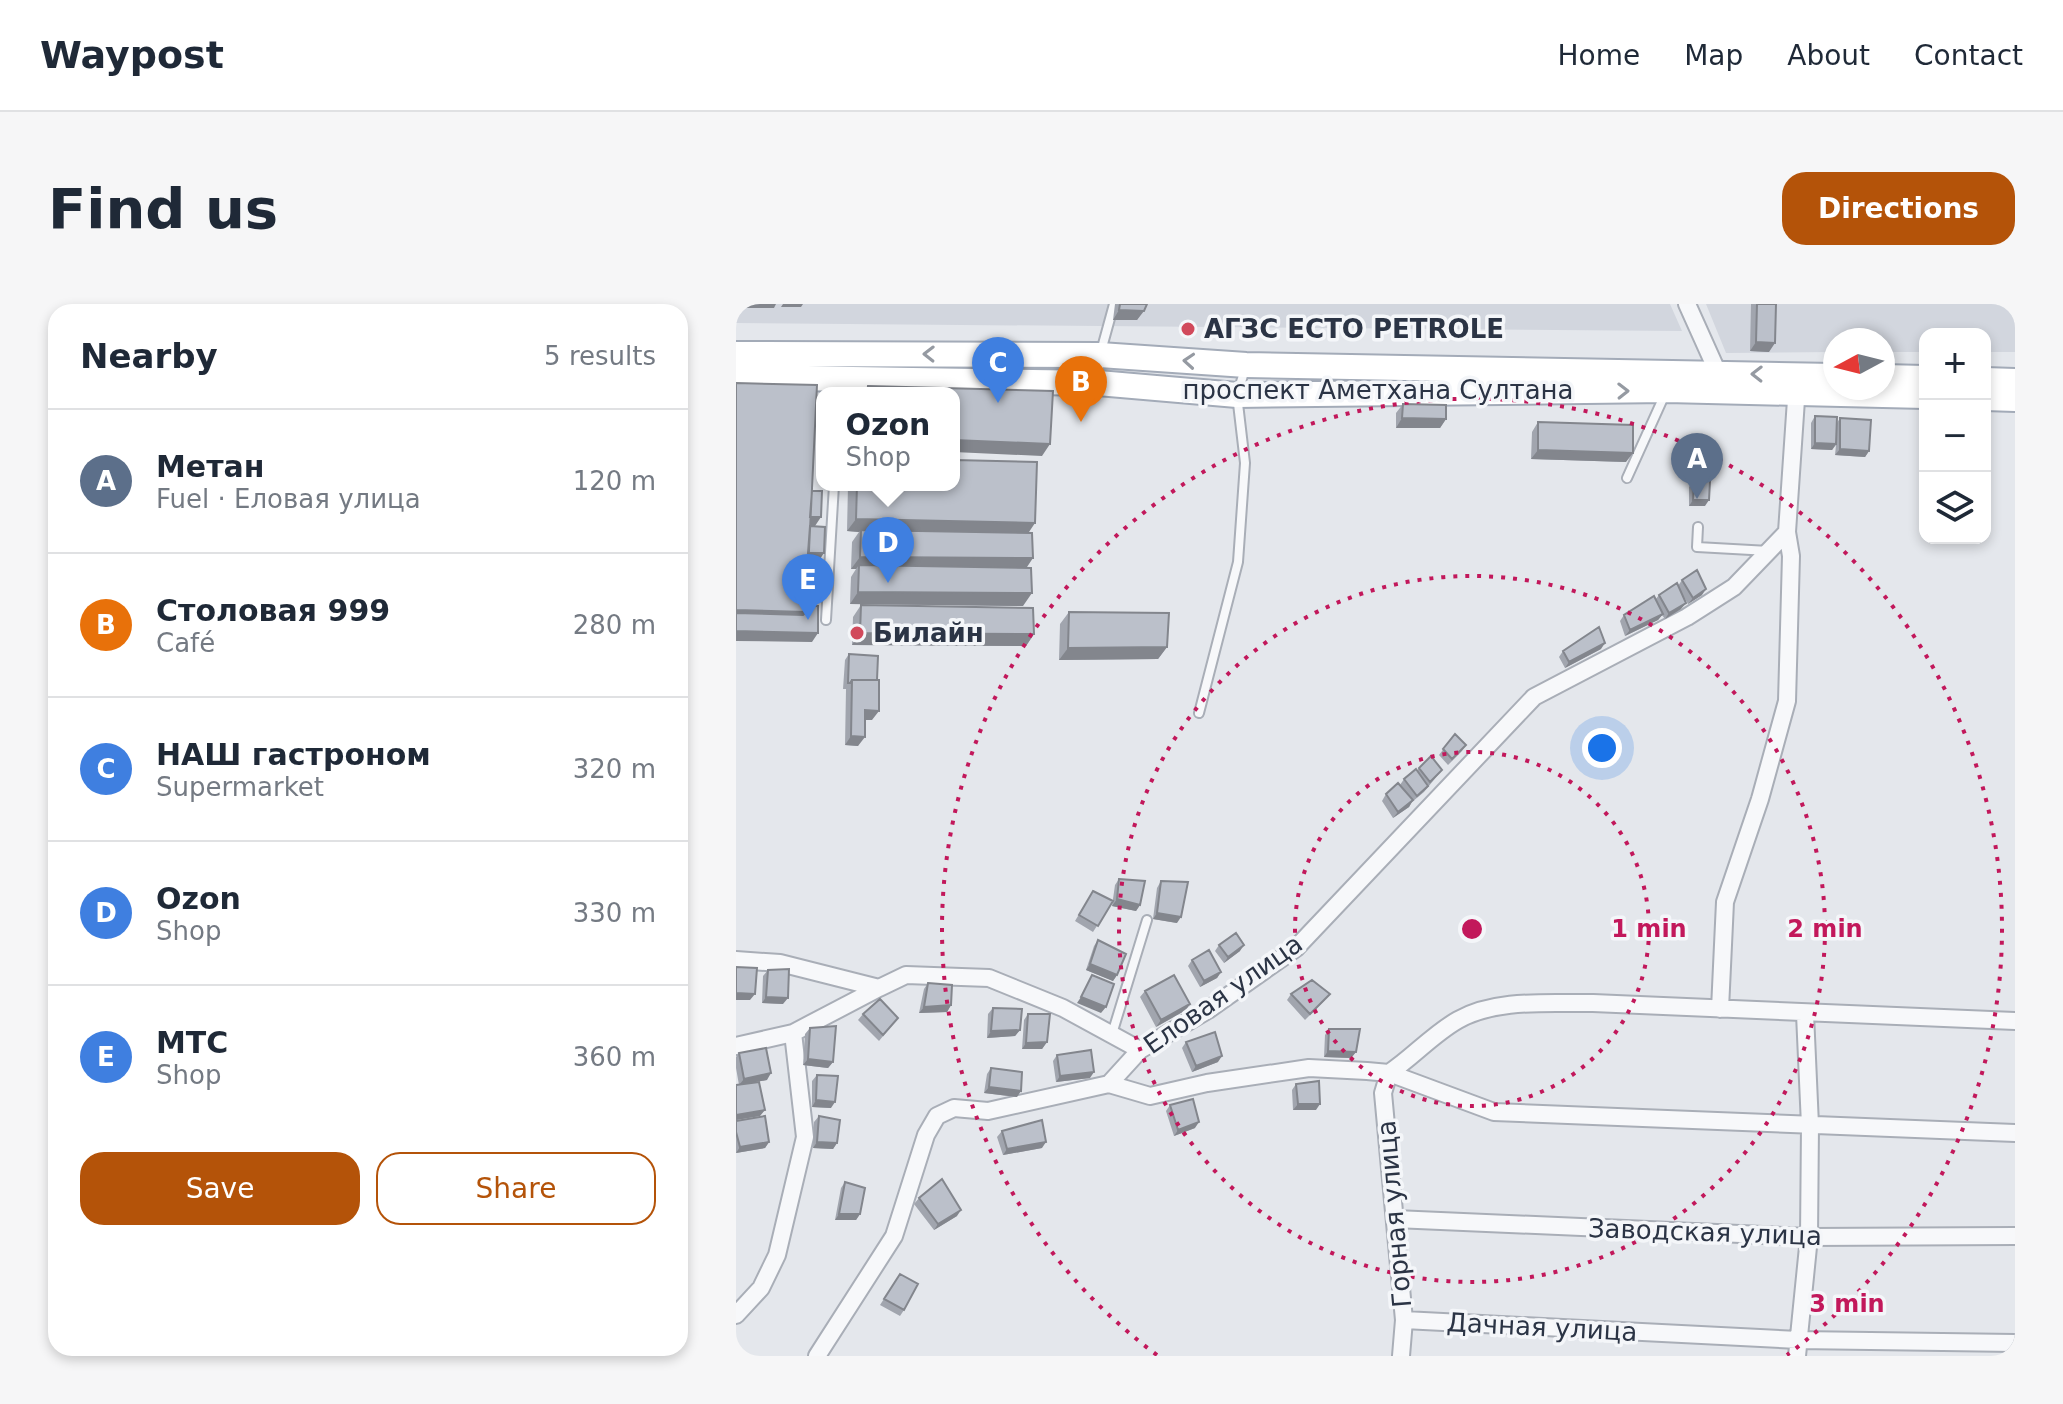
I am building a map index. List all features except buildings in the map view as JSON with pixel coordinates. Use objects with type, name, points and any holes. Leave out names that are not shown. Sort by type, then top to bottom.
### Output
[{"type":"main road","points":[[736,354],[1100,355],[1246,365],[1797,384],[1919,395]]},
{"type":"main road","name":"проспект Аметхана Султана","points":[[736,377],[840,387],[1098,383],[1237,395],[1672,381]]},
{"type":"main road","points":[[1895,377],[1919,378]]},
{"type":"main road","points":[[1797,384],[1823,379]]},
{"type":"main road","points":[[1991,380],[2015,381]]},
{"type":"main road","points":[[1991,398],[2015,399]]},
{"type":"street","points":[[1687,304],[1715,382]]},
{"type":"street","points":[[1720,1009],[1725,902],[1760,799],[1787,701],[1791,556],[1787,532],[1797,384]]},
{"type":"street","name":"Еловая улица","points":[[1109,1084],[1140,1050],[1208,1010],[1296,948],[1534,697],[1687,617],[1734,587],[1787,532]]},
{"type":"street","points":[[736,960],[780,963],[879,988]]},
{"type":"street","points":[[736,1046],[793,1033],[906,975],[989,978],[1063,1008],[1140,1050]]},
{"type":"street","points":[[1389,1073],[1459,1019],[1490,1008],[1593,1003],[2015,1021]]},
{"type":"street","points":[[1798,1348],[1809,1237],[1810,1125],[1805,1014]]},
{"type":"street","points":[[736,1315],[761,1288],[777,1255],[805,1137],[793,1033]]},
{"type":"street","points":[[817,1356],[894,1236],[926,1135],[937,1116],[954,1108],[988,1111],[1109,1084],[1150,1096],[1207,1083],[1309,1068],[1389,1073],[1494,1112],[2015,1133]]},
{"type":"street","name":"Горная улица","points":[[1389,1073],[1383,1093],[1404,1320],[1401,1356]]},
{"type":"street","name":"Заводская улица","points":[[1395,1219],[1809,1237],[2015,1236]]},
{"type":"street","name":"Дачная улица","points":[[1404,1320],[1798,1348],[2015,1343]]},
{"type":"lane","points":[[1098,383],[1100,355],[1114,304]]},
{"type":"lane","points":[[840,387],[842,353]]},
{"type":"lane","points":[[1199,713],[1238,562],[1245,463],[1237,395],[1246,365]]},
{"type":"lane","points":[[1627,478],[1672,381]]},
{"type":"lane","points":[[826,620],[834,491]]},
{"type":"lane","points":[[1698,527],[1697,547],[1770,551]]},
{"type":"lane","points":[[1111,1035],[1147,920]]},
{"type":"shaded area","points":[[736,304],[1670,304],[1682,331],[736,323]]},
{"type":"shaded area","points":[[1706,304],[2015,304],[2015,352],[1991,352],[1991,328],[1919,328],[1919,352],[1895,352],[1895,328],[1823,328],[1823,352],[1726,353]]},
{"type":"place","name":"АГЗС ECTO PETROLE","points":[[1188,329]]},
{"type":"place","name":"НАШ гастроном","points":[[998,403]]},
{"type":"place","name":"Столовая 999","points":[[1081,422]]},
{"type":"place","name":"Метан","points":[[1697,499]]},
{"type":"place","name":"Ozon","points":[[888,583]]},
{"type":"place","name":"МТС","points":[[808,620]]},
{"type":"place","name":"Билайн","points":[[857,633]]}]
